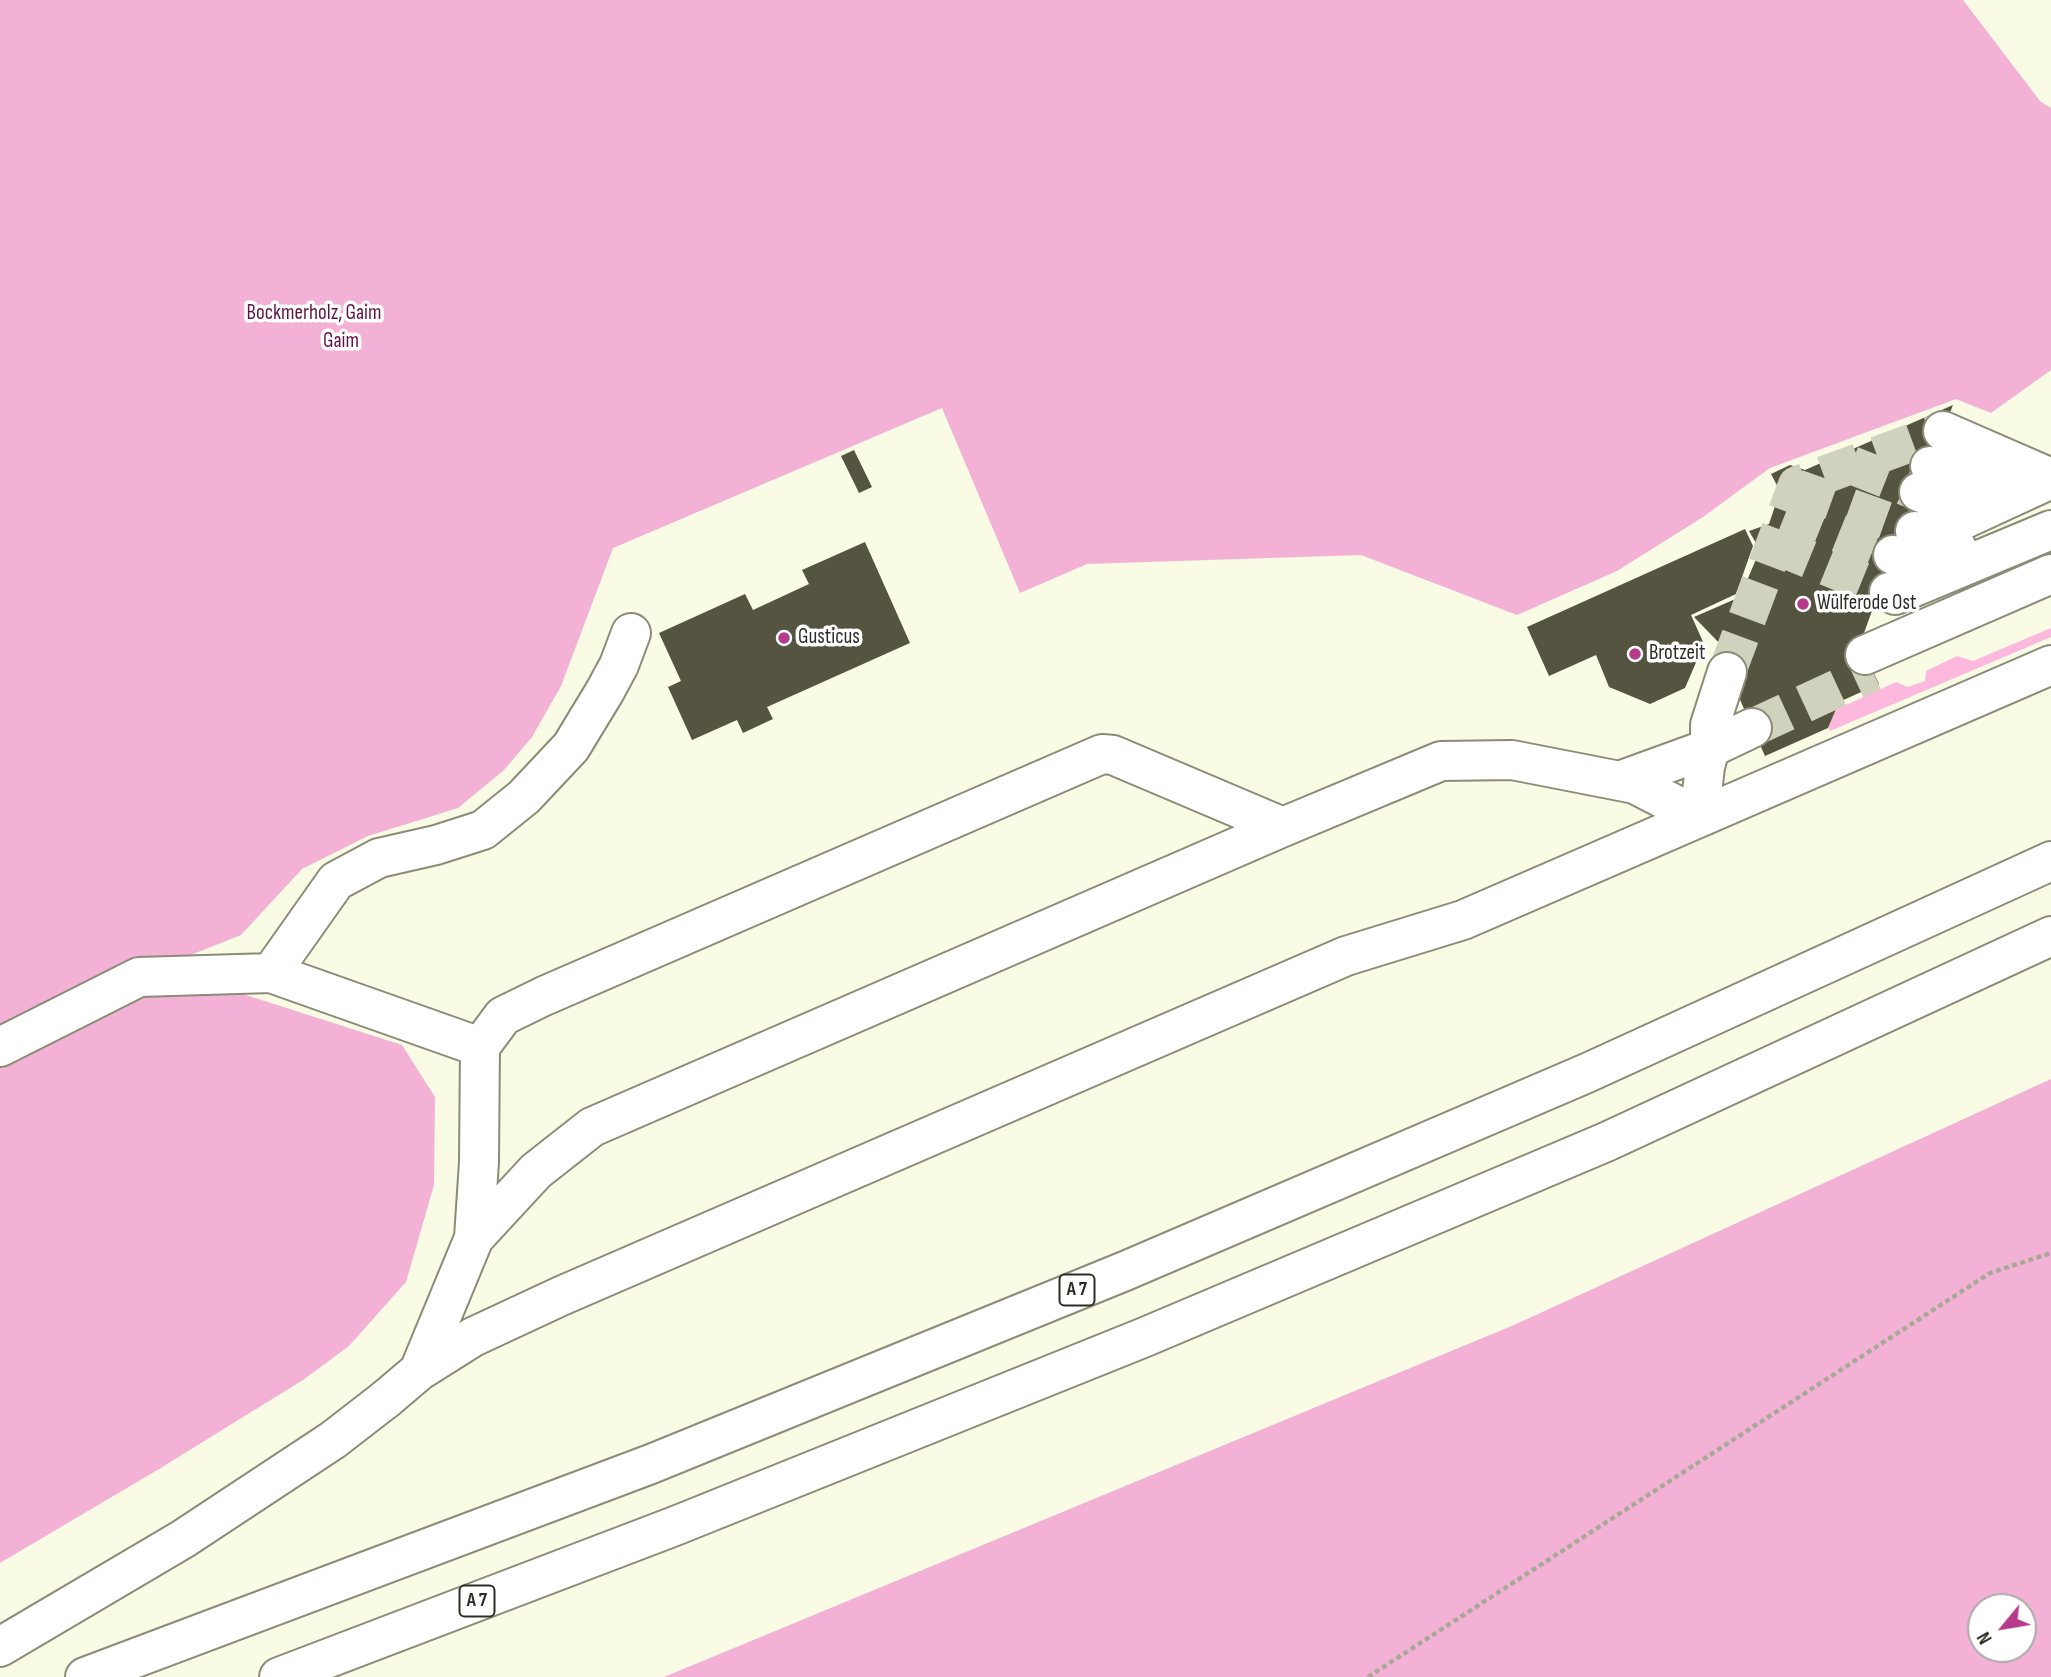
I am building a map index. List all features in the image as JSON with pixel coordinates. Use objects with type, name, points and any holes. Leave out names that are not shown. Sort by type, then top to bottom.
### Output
[{"type":"main road","points":[[1931,463],[2031,469],[1945,502],[1931,463]]},
{"type":"main road","points":[[2031,469],[1899,559],[1895,595],[2051,530]]},
{"type":"main road","points":[[1899,559],[1920,564],[2051,505]]},
{"type":"main road","points":[[2051,574],[1869,663],[2051,595]]},
{"type":"main road","points":[[271,973],[336,881],[379,858],[436,845],[483,830],[524,797],[571,747],[619,665],[631,633]]},
{"type":"main road","points":[[0,1647],[183,1539],[333,1440],[419,1371],[473,1337],[574,1290],[1346,956],[1463,920],[2051,665]]},
{"type":"main road","points":[[1699,817],[1710,736],[1727,672]]},
{"type":"main road","points":[[1619,781],[1748,719]]},
{"type":"main road","points":[[419,1371],[474,1238],[479,1162],[480,1047],[503,1016],[1102,754],[1113,755],[1283,827]]},
{"type":"main road","points":[[474,1238],[536,1171],[592,1128],[1283,827],[1441,761],[1512,760],[1635,784],[1699,817]]},
{"type":"main road","name":"A 7","points":[[85,1677],[651,1464],[1125,1271],[1587,1073],[2051,861]]},
{"type":"main road","name":"A 7","points":[[279,1677],[675,1526],[1145,1337],[1606,1142],[2051,936]]},
{"type":"main road","points":[[0,1047],[139,978],[271,973],[480,1047]]},
{"type":"path","points":[[1368,1677],[1990,1273],[2051,1253]]},
{"type":"shaded area","points":[[2051,628],[2051,637],[1830,731],[1828,728],[1835,710],[1896,682],[1908,687],[1925,681],[1926,671],[1957,656],[1973,661]]},
{"type":"green space","name":"Gaim","points":[[0,0],[1963,0],[2040,101],[2051,108],[2051,370],[1991,413],[1956,399],[1770,468],[1703,517],[1617,571],[1517,615],[1361,555],[1087,564],[1020,593],[942,408],[613,548],[561,686],[532,737],[504,770],[458,808],[368,836],[302,869],[241,935],[173,962],[221,987],[402,1045],[435,1097],[434,1185],[406,1282],[349,1346],[303,1380],[0,1563]]},
{"type":"green space","points":[[2051,1079],[2051,1677],[664,1677],[1514,1325]]},
{"type":"building","points":[[1953,405],[1912,509],[1920,530],[1898,588],[1877,597],[1860,644],[1879,684],[1839,702],[1828,728],[1765,756],[1721,657],[1723,647],[1694,617],[1740,597],[1760,550],[1749,531],[1769,524],[1780,491],[1771,474],[1790,465],[1805,470]]},
{"type":"building","points":[[854,450],[872,487],[859,493],[841,456]]},
{"type":"building","points":[[1745,529],[1753,546],[1736,594],[1691,615],[1704,644],[1685,688],[1650,704],[1609,687],[1596,655],[1549,676],[1527,627]]},
{"type":"building","name":"Gusticus","points":[[865,542],[910,643],[767,707],[773,719],[743,733],[737,720],[692,740],[668,687],[681,681],[659,633],[745,594],[753,610],[809,584],[802,570]]},
{"type":"tunnel","points":[[1727,672],[1797,485],[1943,431]]},
{"type":"tunnel","points":[[1851,465],[1919,492]]},
{"type":"tunnel","points":[[1796,488],[1915,531]]},
{"type":"tunnel","points":[[1786,512],[1893,555]]},
{"type":"tunnel","points":[[1774,545],[1889,592]]},
{"type":"tunnel","points":[[1752,728],[1873,672]]},
{"type":"place","name":"Wülferode Ost","points":[[1803,604]]},
{"type":"place","name":"Gusticus","points":[[784,638]]},
{"type":"place","name":"Brotzeit","points":[[1635,654]]},
{"type":"park label","name":"Bockmerholz, Gaim","points":[[314,314]]}]
